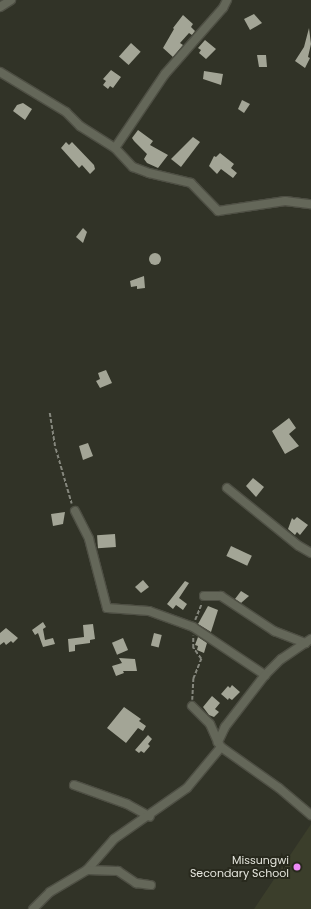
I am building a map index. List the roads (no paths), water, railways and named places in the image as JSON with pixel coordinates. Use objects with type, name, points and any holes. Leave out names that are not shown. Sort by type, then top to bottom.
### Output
[{"type":"street","points":[[0,7],[11,0]]},
{"type":"street","points":[[115,148],[165,74],[223,8],[227,0]]},
{"type":"street","points":[[0,72],[66,112],[80,126],[115,148],[133,166],[149,173],[191,183],[218,211],[285,201],[311,204]]},
{"type":"street","points":[[227,488],[298,546],[311,553]]},
{"type":"street","points":[[75,511],[90,539],[107,608],[149,611],[193,627],[265,675]]},
{"type":"street","points":[[204,596],[221,596],[274,631],[309,641]]},
{"type":"street","points":[[33,909],[50,892],[87,870],[114,839],[150,817],[187,788],[220,745],[225,727],[265,675],[281,659],[309,641]]},
{"type":"street","points":[[192,706],[210,724],[220,745],[279,788],[311,815]]},
{"type":"street","points":[[74,785],[127,804],[150,817]]},
{"type":"street","points":[[87,870],[118,871],[136,883],[150,885]]},
{"type":"place","name":"Missungwi Secondary School","points":[[297,867]]}]
